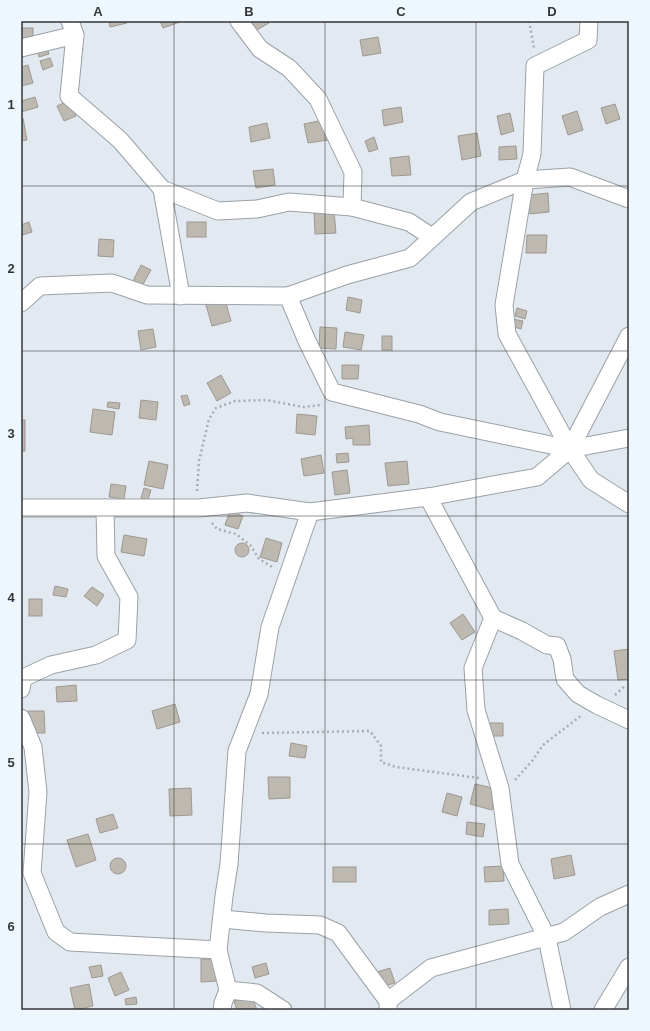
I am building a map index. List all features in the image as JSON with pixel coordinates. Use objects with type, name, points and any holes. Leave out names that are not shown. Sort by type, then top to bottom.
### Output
[{"type":"street","points":[[239,21],[260,49],[290,68],[318,99],[353,172],[352,207]]},
{"type":"street","points":[[589,21],[588,40],[535,66],[532,154],[525,180],[504,305],[507,334],[570,449],[591,480],[629,504]]},
{"type":"street","points":[[21,48],[72,28],[69,96],[120,140],[162,189],[218,211],[257,209],[289,202],[352,207],[409,222],[432,236]]},
{"type":"street","points":[[21,303],[40,286],[112,283],[147,295],[288,296],[347,275],[410,258],[432,236],[471,202],[525,180],[570,177],[629,198]]},
{"type":"street","points":[[162,189],[182,296]]},
{"type":"street","points":[[288,296],[307,341],[332,392],[419,414],[440,422],[570,449],[629,438]]},
{"type":"street","points":[[21,508],[199,508],[247,504],[310,512],[428,497],[537,477],[570,449],[629,336]]},
{"type":"street","points":[[428,497],[493,618],[522,631],[546,645],[557,646],[562,659],[565,679],[578,694],[597,706],[629,720]]},
{"type":"street","points":[[21,689],[23,678],[51,665],[96,655],[127,640],[129,597],[106,556],[105,508]]},
{"type":"street","points":[[222,1010],[228,990],[218,950],[229,864],[237,751],[259,694],[270,627],[310,512]]},
{"type":"street","points":[[493,618],[473,668],[476,710],[498,783],[510,864],[547,938],[562,1010]]},
{"type":"street","points":[[21,718],[33,747],[38,792],[32,873],[56,932],[70,942],[218,950]]},
{"type":"street","points":[[222,918],[266,923],[320,925],[338,933],[388,1005],[431,968],[547,938],[564,932],[600,907],[629,894]]},
{"type":"street","points":[[603,1010],[629,967]]},
{"type":"street","points":[[228,990],[257,993],[283,1010]]},
{"type":"path","points":[[529,21],[533,41],[535,66]]},
{"type":"path","points":[[286,582],[275,569],[259,559],[250,546],[236,534],[217,529],[199,508],[196,486],[199,461],[209,419],[216,408],[235,401],[266,400],[304,407],[323,405],[332,392]]},
{"type":"path","points":[[258,735],[263,732],[370,731],[381,746],[381,762],[396,767],[482,778],[498,783],[511,784],[532,762],[544,745],[588,709],[597,706],[618,693],[626,685]]},
{"type":"building","points":[[109,21],[127,21],[127,23],[110,27]]},
{"type":"building","points":[[160,21],[180,21],[180,22],[163,28]]},
{"type":"building","points":[[249,21],[268,21],[269,23],[255,31]]},
{"type":"building","points":[[21,28],[33,28],[33,43],[21,43]]},
{"type":"building","points":[[378,37],[381,53],[363,56],[360,40]]},
{"type":"building","points":[[46,44],[49,54],[39,57],[36,47]]},
{"type":"building","points":[[50,58],[53,66],[43,70],[40,61]]},
{"type":"building","points":[[28,65],[33,83],[21,86],[21,67]]},
{"type":"building","points":[[35,97],[38,107],[21,112],[21,101]]},
{"type":"building","points":[[70,100],[76,116],[64,121],[57,106]]},
{"type":"building","points":[[615,104],[620,119],[606,124],[601,108]]},
{"type":"building","points":[[401,107],[403,122],[384,126],[382,110]]},
{"type":"building","points":[[577,111],[583,130],[568,135],[562,116]]},
{"type":"building","points":[[510,113],[514,131],[501,135],[497,116]]},
{"type":"building","points":[[21,118],[23,118],[27,140],[21,141]]},
{"type":"building","points":[[324,120],[328,140],[308,143],[304,124]]},
{"type":"building","points":[[267,123],[270,138],[251,142],[249,127]]},
{"type":"building","points":[[477,133],[481,156],[462,160],[458,136]]},
{"type":"building","points":[[374,137],[378,149],[369,152],[365,141]]},
{"type":"building","points":[[516,146],[517,159],[499,160],[499,147]]},
{"type":"building","points":[[409,156],[411,175],[392,176],[390,158]]},
{"type":"building","points":[[273,169],[275,185],[256,188],[253,171]]},
{"type":"building","points":[[548,193],[549,212],[530,214],[529,195]]},
{"type":"building","points":[[334,211],[336,233],[315,234],[314,212]]},
{"type":"building","points":[[29,222],[32,232],[22,235],[21,225]]},
{"type":"building","points":[[187,222],[206,222],[206,237],[187,237]]},
{"type":"building","points":[[527,235],[547,235],[546,253],[526,253]]},
{"type":"building","points":[[99,239],[114,240],[113,257],[98,256]]},
{"type":"building","points":[[141,265],[151,270],[142,286],[133,281]]},
{"type":"building","points":[[348,297],[362,300],[360,313],[346,310]]},
{"type":"building","points":[[225,300],[231,321],[212,326],[206,305]]},
{"type":"building","points":[[517,308],[527,311],[525,319],[515,316]]},
{"type":"building","points":[[513,319],[523,321],[521,329],[511,326]]},
{"type":"building","points":[[320,327],[337,328],[336,349],[319,348]]},
{"type":"building","points":[[153,329],[156,347],[141,350],[138,331]]},
{"type":"building","points":[[345,332],[364,335],[361,350],[343,347]]},
{"type":"building","points":[[382,336],[392,336],[392,350],[382,350]]},
{"type":"building","points":[[342,365],[359,365],[358,379],[342,379]]},
{"type":"building","points":[[221,375],[231,393],[217,401],[207,383]]},
{"type":"building","points":[[187,395],[190,404],[184,406],[181,396]]},
{"type":"building","points":[[141,400],[158,402],[156,420],[139,418]]},
{"type":"building","points":[[108,402],[120,403],[119,409],[107,407]]},
{"type":"building","points":[[93,409],[115,412],[112,435],[90,432]]},
{"type":"building","points":[[297,414],[317,416],[315,435],[296,433]]},
{"type":"building","points":[[21,420],[25,420],[25,451],[21,451]]},
{"type":"building","points":[[369,425],[370,445],[353,445],[353,438],[346,439],[345,427]]},
{"type":"building","points":[[348,453],[349,462],[337,463],[336,454]]},
{"type":"building","points":[[321,455],[324,473],[304,476],[301,459]]},
{"type":"building","points":[[149,461],[168,465],[163,489],[144,485]]},
{"type":"building","points":[[407,461],[409,484],[388,486],[385,463]]},
{"type":"building","points":[[347,470],[350,493],[335,495],[332,472]]},
{"type":"building","points":[[111,484],[126,486],[124,499],[109,497]]},
{"type":"building","points":[[144,488],[151,490],[148,500],[141,498]]},
{"type":"building","points":[[230,511],[243,516],[238,529],[225,525]]},
{"type":"building","points":[[124,535],[147,539],[144,556],[121,552]]},
{"type":"building","points":[[266,538],[282,543],[277,562],[260,557]]},
{"type":"building","points":[[242,543],[247,545],[249,550],[247,555],[242,557],[237,555],[235,550],[237,545]]},
{"type":"building","points":[[55,586],[68,589],[66,597],[53,595]]},
{"type":"building","points":[[92,587],[104,595],[97,606],[84,596]]},
{"type":"building","points":[[29,599],[42,599],[42,616],[29,616]]},
{"type":"building","points":[[463,614],[475,632],[462,640],[450,623]]},
{"type":"building","points":[[629,649],[629,679],[618,680],[614,651]]},
{"type":"building","points":[[76,685],[77,701],[57,702],[56,687]]},
{"type":"building","points":[[175,704],[180,722],[157,729],[152,711]]},
{"type":"building","points":[[28,711],[44,711],[45,733],[29,733]]},
{"type":"building","points":[[488,723],[503,723],[503,736],[489,736]]},
{"type":"building","points":[[291,743],[307,746],[305,758],[289,756]]},
{"type":"building","points":[[268,777],[290,777],[290,798],[269,799]]},
{"type":"building","points":[[475,784],[497,789],[492,810],[470,804]]},
{"type":"building","points":[[191,788],[192,815],[170,816],[169,789]]},
{"type":"building","points":[[447,793],[462,797],[457,816],[442,812]]},
{"type":"building","points":[[113,814],[118,828],[100,833],[96,819]]},
{"type":"building","points":[[467,822],[485,824],[483,837],[466,834]]},
{"type":"building","points":[[88,834],[96,860],[76,867],[67,840]]},
{"type":"building","points":[[571,855],[575,875],[554,879],[551,859]]},
{"type":"building","points":[[118,858],[125,863],[126,866],[121,873],[118,874],[111,869],[110,866],[115,859]]},
{"type":"building","points":[[503,866],[504,881],[485,882],[484,867]]},
{"type":"building","points":[[333,867],[356,867],[356,882],[333,882]]},
{"type":"building","points":[[508,909],[509,924],[489,925],[489,910]]},
{"type":"building","points":[[201,959],[217,959],[217,981],[201,982]]},
{"type":"building","points":[[266,963],[269,974],[255,978],[252,967]]},
{"type":"building","points":[[101,965],[103,976],[92,978],[89,967]]},
{"type":"building","points":[[390,968],[395,983],[381,987],[377,972]]},
{"type":"building","points":[[121,972],[129,990],[115,996],[108,978]]},
{"type":"building","points":[[89,984],[93,1006],[75,1010],[70,988]]},
{"type":"building","points":[[251,995],[257,1010],[237,1010],[234,1001]]},
{"type":"building","points":[[136,997],[137,1004],[126,1005],[125,999]]}]
